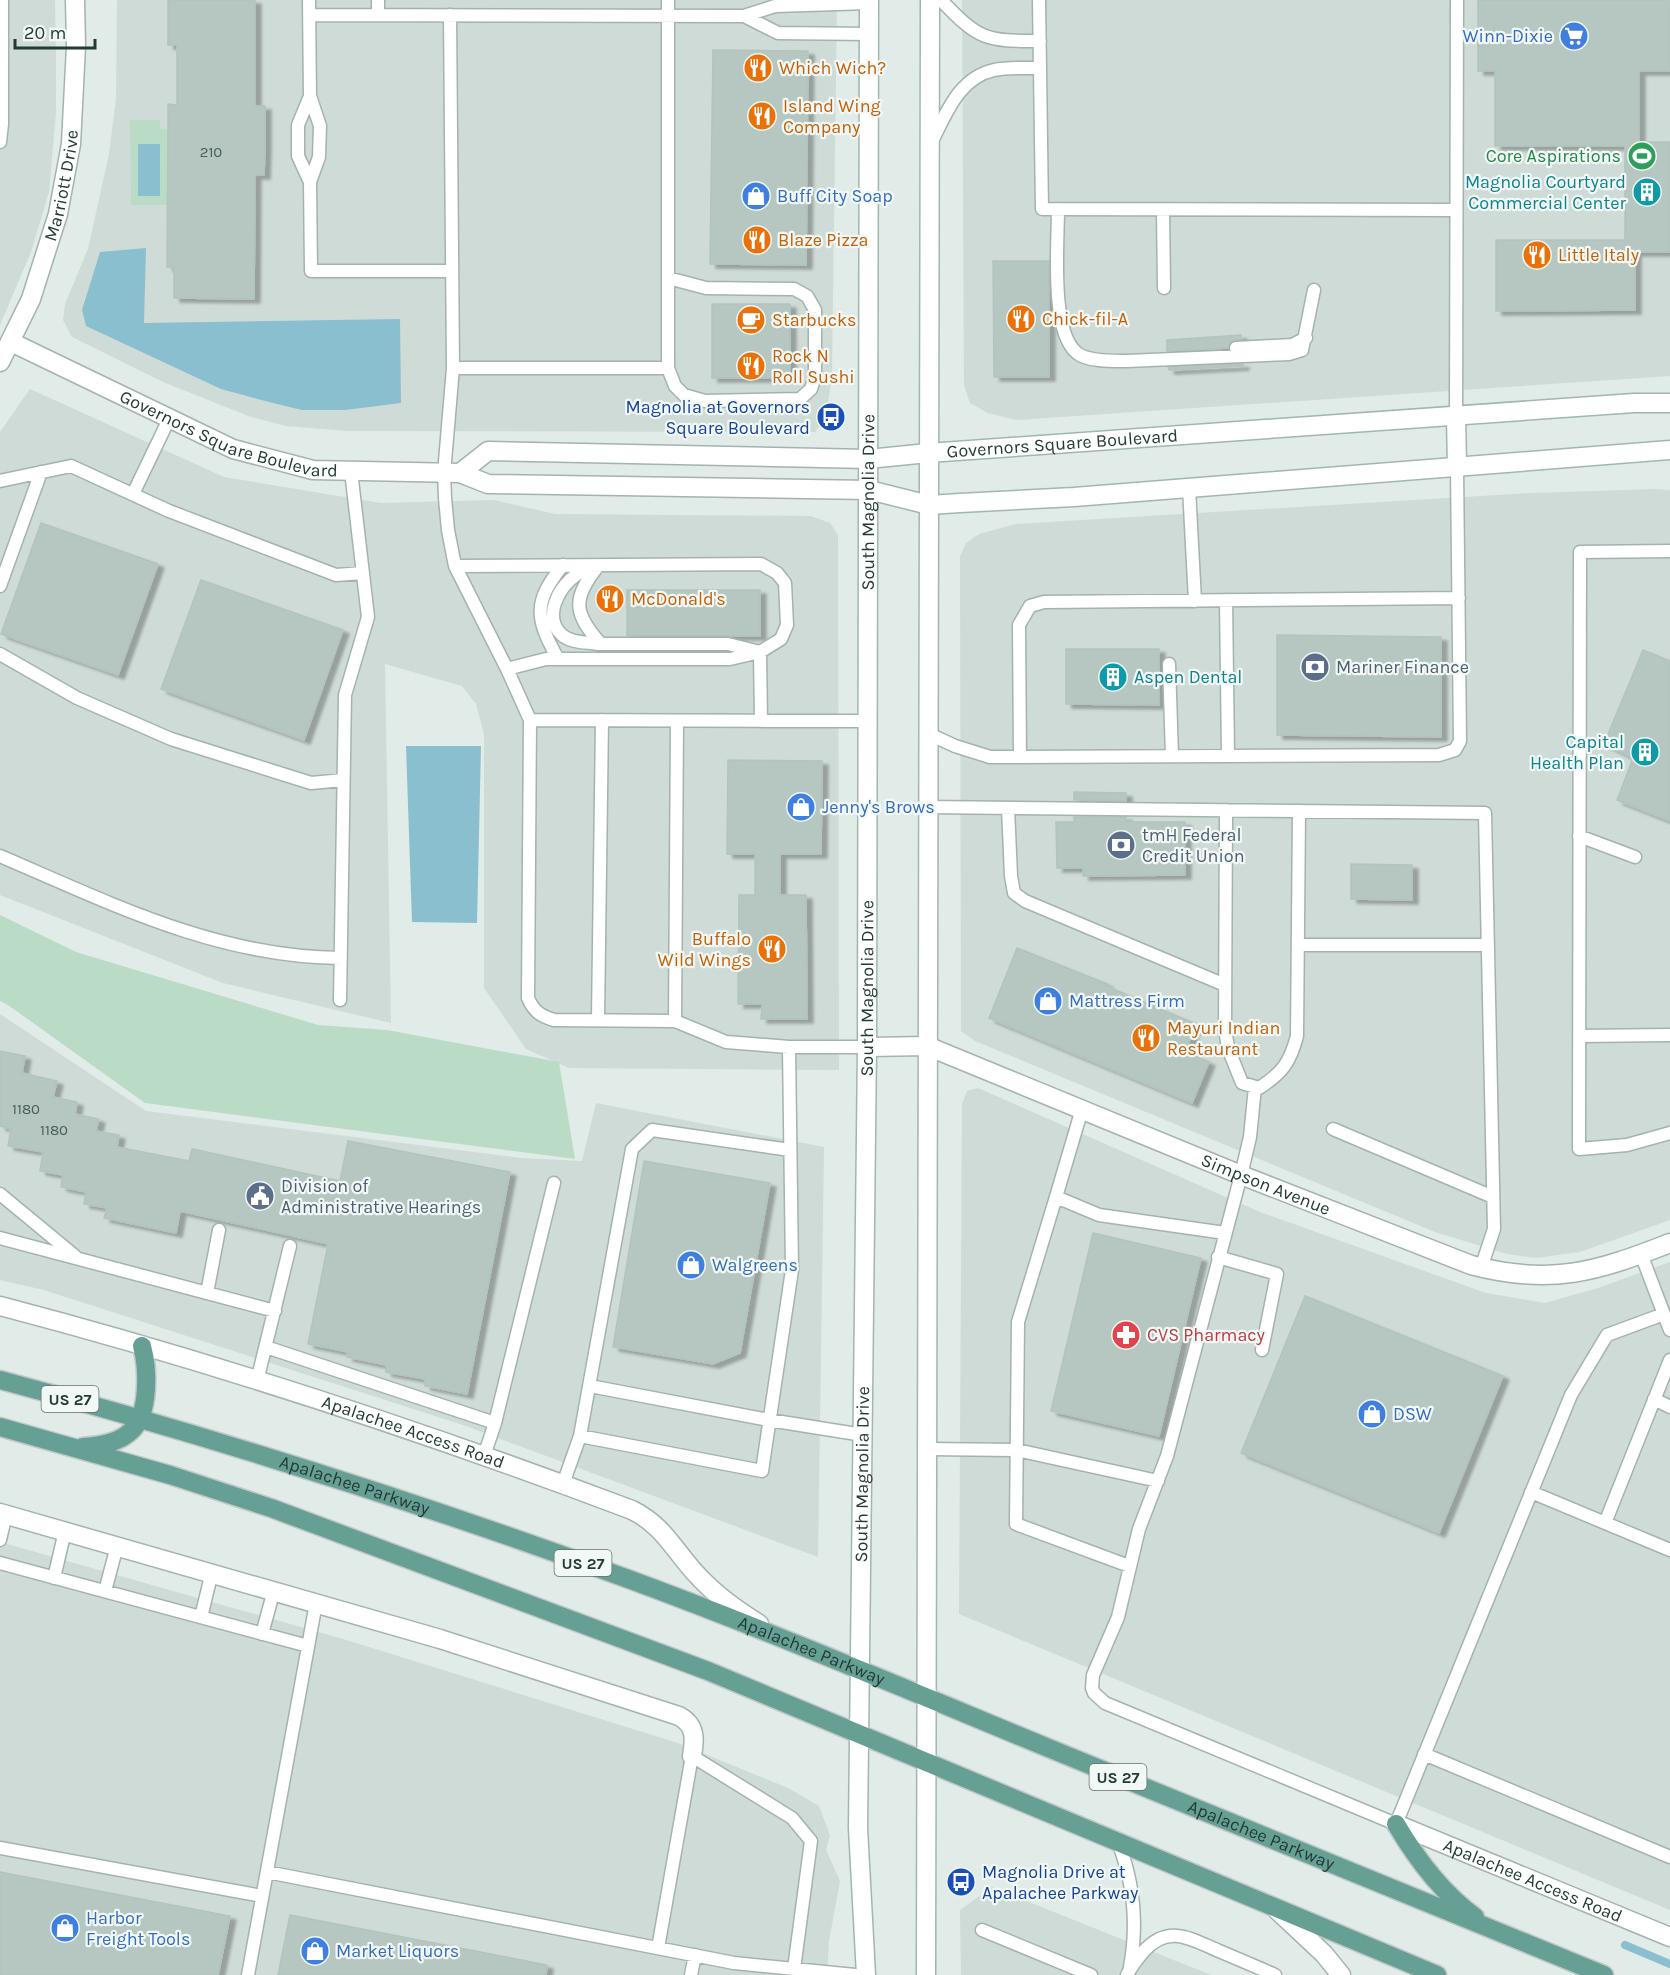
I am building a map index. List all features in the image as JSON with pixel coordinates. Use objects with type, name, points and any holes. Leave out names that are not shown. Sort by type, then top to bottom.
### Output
[{"type":"main road","points":[[75,1447],[98,1445],[117,1440],[132,1431],[140,1418],[146,1386],[146,1364],[142,1346]]},
{"type":"main road","points":[[0,1374],[28,1387]]},
{"type":"main road","name":"Apalachee Parkway","points":[[0,1380],[140,1418],[405,1501],[612,1573],[860,1669],[1604,1975]]},
{"type":"main road","name":"US 27","points":[[0,1427],[170,1474],[325,1528],[618,1636],[718,1675],[1437,1975]]},
{"type":"main road","points":[[1396,1824],[1413,1853],[1438,1884],[1470,1914],[1493,1931]]},
{"type":"street","name":"Marriott Drive","points":[[0,362],[5,339],[31,299],[60,202],[71,144],[76,46],[75,0]]},
{"type":"street","points":[[926,1975],[930,0]]},
{"type":"street","name":"South Magnolia Drive","points":[[867,1975],[858,1844],[869,721],[869,2]]},
{"type":"street","name":"Governors Square Boulevard","points":[[5,339],[233,449],[313,470],[452,473],[488,484],[869,490],[929,505],[1074,497],[1670,450]]},
{"type":"street","name":"Governors Square Boulevard","points":[[452,473],[488,451],[868,459],[1634,403],[1670,403]]},
{"type":"street","points":[[1456,416],[1457,467]]},
{"type":"street","name":"Simpson Avenue","points":[[867,1047],[927,1046],[1241,1175],[1481,1268],[1501,1273],[1560,1276],[1595,1270],[1670,1243]]},
{"type":"street","name":"Apalachee Access Road","points":[[0,1306],[257,1381],[484,1456],[632,1510],[654,1522],[687,1564],[713,1591],[741,1613],[781,1637]]},
{"type":"street","points":[[3,1514],[440,1639],[679,1716],[690,1723],[693,1728],[692,1756]]},
{"type":"street","name":"Apalachee Access Road","points":[[1396,1824],[1670,1937]]},
{"type":"street","points":[[1273,1906],[1324,1954],[1341,1975]]},
{"type":"lane","points":[[0,142],[3,0]]},
{"type":"lane","points":[[309,0],[310,96],[320,126],[320,156],[310,182],[311,271],[452,271]]},
{"type":"lane","points":[[378,0],[378,15]]},
{"type":"lane","points":[[668,0],[668,15],[668,278],[668,368],[675,386],[684,395],[705,401],[800,399],[812,389],[814,310],[807,296],[794,289],[706,288],[668,278]]},
{"type":"lane","points":[[940,0],[966,26],[984,37],[1003,41],[1040,41]]},
{"type":"lane","points":[[1040,0],[1042,209],[1456,210]]},
{"type":"lane","points":[[1456,416],[1457,0]]},
{"type":"lane","points":[[309,15],[744,16],[775,6],[869,2]]},
{"type":"lane","points":[[450,15],[453,368],[452,473],[448,530],[456,567],[530,720],[528,998],[532,1008],[540,1016],[554,1020],[675,1021],[726,1042],[789,1047],[867,1047]]},
{"type":"lane","points":[[744,16],[778,33],[868,34]]},
{"type":"lane","points":[[930,144],[960,89],[977,75],[995,70],[1040,68]]},
{"type":"lane","points":[[310,96],[298,125],[298,156],[310,182]]},
{"type":"lane","points":[[1058,209],[1059,315],[1065,338],[1078,354],[1104,361],[1289,354],[1302,350],[1314,290]]},
{"type":"lane","points":[[1163,210],[1164,288]]},
{"type":"lane","points":[[453,368],[668,368]]},
{"type":"lane","points":[[133,494],[169,419]]},
{"type":"lane","points":[[0,481],[71,466],[169,511],[336,575],[363,573]]},
{"type":"lane","points":[[927,733],[955,746],[990,757],[1439,755],[1455,750],[1460,741],[1457,467]]},
{"type":"lane","points":[[340,1000],[345,694],[368,617],[351,471]]},
{"type":"lane","points":[[0,586],[41,472]]},
{"type":"lane","points":[[1189,488],[1195,601]]},
{"type":"lane","points":[[1670,551],[1580,552],[1579,1149],[1627,1145],[1670,1132]]},
{"type":"lane","points":[[456,567],[761,564],[777,573],[785,583],[787,625],[781,639],[760,652],[730,659],[558,658],[507,669]]},
{"type":"lane","points":[[558,658],[546,636],[539,611],[548,584],[563,565]]},
{"type":"lane","points":[[598,565],[576,574],[559,594],[552,615],[555,626],[563,635],[577,641],[601,644],[728,644],[760,652]]},
{"type":"lane","points":[[598,565],[580,592],[579,604],[581,616],[588,630],[601,644]]},
{"type":"lane","points":[[1020,757],[1018,625],[1030,606],[1044,602],[1458,598]]},
{"type":"lane","points":[[1226,600],[1227,755]]},
{"type":"lane","points":[[760,652],[760,721]]},
{"type":"lane","points":[[0,654],[77,698],[171,739],[311,783],[343,780]]},
{"type":"lane","points":[[1169,664],[1172,756]]},
{"type":"lane","points":[[530,720],[869,721]]},
{"type":"lane","points":[[598,1020],[602,720]]},
{"type":"lane","points":[[675,1021],[677,721]]},
{"type":"lane","points":[[927,807],[1485,813],[1494,1228],[1481,1268]]},
{"type":"lane","points":[[1008,808],[1014,893],[1025,901],[1225,985]]},
{"type":"lane","points":[[1226,810],[1225,1029],[1227,1048],[1242,1083],[1259,1088],[1279,1075],[1293,1054],[1297,1036],[1299,811]]},
{"type":"lane","points":[[1579,836],[1635,857]]},
{"type":"lane","points":[[0,856],[150,920],[221,943],[306,958],[341,958]]},
{"type":"lane","points":[[1298,945],[1487,945]]},
{"type":"lane","points":[[1579,1036],[1670,1035]]},
{"type":"lane","points":[[580,1436],[762,1471],[792,1270],[789,1047]]},
{"type":"lane","points":[[1255,1086],[1250,1137],[1241,1175],[1167,1456],[1143,1515],[1118,1617],[1093,1675],[1092,1688],[1098,1698],[1396,1824],[1571,1395],[1607,1335],[1664,1314]]},
{"type":"lane","points":[[1082,1109],[1018,1322],[1016,1524],[1130,1566]]},
{"type":"lane","points":[[563,1484],[580,1436],[632,1149],[652,1130],[790,1150]]},
{"type":"lane","points":[[1333,1130],[1493,1197]]},
{"type":"lane","points":[[484,1456],[495,1423],[554,1183]]},
{"type":"lane","points":[[0,1194],[79,1259]]},
{"type":"lane","points":[[1056,1197],[1100,1215],[1225,1233]]},
{"type":"lane","points":[[207,1293],[219,1230]]},
{"type":"lane","points":[[0,1238],[275,1311]]},
{"type":"lane","points":[[257,1381],[290,1246]]},
{"type":"lane","points":[[1641,1254],[1670,1330]]},
{"type":"lane","points":[[1218,1257],[1277,1274],[1262,1350]]},
{"type":"lane","points":[[266,1347],[495,1423]]},
{"type":"lane","points":[[1605,1523],[1670,1360]]},
{"type":"lane","points":[[590,1386],[769,1420],[863,1435]]},
{"type":"lane","points":[[1654,1399],[1670,1407]]},
{"type":"lane","points":[[927,1449],[1017,1450],[1158,1481]]},
{"type":"lane","points":[[1531,1492],[1670,1550]]},
{"type":"lane","points":[[0,1540],[3,1514]]},
{"type":"lane","points":[[54,1578],[65,1531]]},
{"type":"lane","points":[[105,1591],[117,1546]]},
{"type":"lane","points":[[0,1563],[308,1646]]},
{"type":"lane","points":[[201,1617],[212,1572]]},
{"type":"lane","points":[[262,1634],[273,1590]]},
{"type":"lane","points":[[248,1975],[316,1603]]},
{"type":"lane","points":[[1424,1754],[1670,1857]]},
{"type":"lane","points":[[658,1948],[692,1756],[792,1818],[811,1841],[794,1969]]},
{"type":"lane","points":[[1118,1842],[1128,1872],[1134,1913],[1134,1939],[1128,1973]]},
{"type":"lane","points":[[0,1848],[262,1896]]},
{"type":"lane","points":[[267,1872],[734,1963],[855,1975]]},
{"type":"lane","points":[[982,1930],[1091,1975]]},
{"type":"lane","points":[[1128,1973],[1143,1952],[1156,1940],[1175,1935],[1189,1938],[1275,1975]]},
{"type":"lane","points":[[691,1975],[695,1955]]},
{"type":"shaded area","points":[[0,0],[55,0],[56,112],[49,192],[31,252],[0,325]]},
{"type":"shaded area","points":[[117,0],[837,0],[832,374],[826,418],[815,432],[347,431],[286,426],[251,417],[163,382],[72,337],[63,320],[65,304],[88,249],[109,154],[116,99]]},
{"type":"shaded area","points":[[962,0],[1670,0],[1670,376],[1016,420],[988,413],[970,403],[964,385]]},
{"type":"shaded area","points":[[30,389],[224,477],[381,503],[494,500],[555,514],[811,516],[830,523],[838,535],[839,1070],[569,1068],[526,1049],[484,988],[484,734],[476,704],[462,686],[385,664],[391,1023],[223,983],[0,895],[0,432]]},
{"type":"shaded area","points":[[1670,490],[1670,1220],[1580,1252],[1536,1258],[1507,1254],[1435,1232],[975,1041],[961,1031],[960,557],[966,543],[979,534],[1016,524],[1532,493]]},
{"type":"shaded area","points":[[0,1014],[146,1111],[521,1158],[582,1161],[596,1103],[824,1147],[818,1557],[466,1426],[44,1290],[0,1280]]},
{"type":"shaded area","points":[[978,1088],[1260,1212],[1486,1293],[1545,1303],[1598,1288],[1670,1262],[1670,1910],[959,1614],[962,1104],[967,1091]]},
{"type":"shaded area","points":[[0,1542],[343,1639],[678,1743],[788,1788],[819,1806],[830,1835],[826,1850],[840,1881],[829,1941],[827,1975],[0,1975]]},
{"type":"shaded area","points":[[992,1887],[1211,1975],[961,1975],[960,1910]]},
{"type":"green space","points":[[130,120],[160,120],[160,129],[168,129],[168,205],[131,205]]},
{"type":"green space","points":[[0,915],[76,952],[318,1025],[387,1030],[559,1062],[575,1159],[145,1103],[0,1001]]},
{"type":"water","points":[[138,144],[160,144],[160,196],[138,196]]},
{"type":"water","points":[[146,248],[144,323],[400,319],[401,403],[345,410],[302,410],[269,402],[221,389],[86,326],[82,310],[100,252]]},
{"type":"water","points":[[406,746],[481,746],[477,923],[412,922]]},
{"type":"building","points":[[168,0],[255,0],[255,106],[265,106],[265,146],[264,175],[255,175],[254,299],[174,298],[174,267],[167,267],[168,104],[177,105],[177,45],[168,45]]},
{"type":"building","name":"Magnolia Courtyard Commercial Center","points":[[1478,0],[1670,0],[1670,71],[1639,71],[1639,142],[1670,142],[1670,252],[1635,252],[1635,310],[1496,311],[1496,240],[1625,240],[1625,146],[1495,146],[1495,71],[1478,71]]},
{"type":"building","points":[[713,50],[808,51],[806,265],[710,264]]},
{"type":"building","name":"Chick-fil-A","points":[[993,261],[1049,261],[1049,377],[994,377]]},
{"type":"building","points":[[712,304],[790,304],[790,378],[712,378]]},
{"type":"building","points":[[1241,335],[1241,339],[1231,341],[1228,348],[1167,351],[1167,340]]},
{"type":"building","points":[[1243,364],[1243,366],[1169,370],[1168,367]]},
{"type":"building","points":[[41,523],[158,564],[118,675],[1,634]]},
{"type":"building","points":[[201,580],[343,630],[304,740],[161,689]]},
{"type":"building","points":[[627,590],[760,590],[760,636],[627,636]]},
{"type":"building","points":[[1277,635],[1441,637],[1441,737],[1277,735]]},
{"type":"building","name":"Aspen Dental","points":[[1066,649],[1159,649],[1159,705],[1066,704]]},
{"type":"building","name":"Capital Health Plan","points":[[1643,650],[1670,661],[1670,821],[1617,800],[1633,758],[1604,744]]},
{"type":"building","points":[[728,760],[822,761],[821,854],[780,854],[780,895],[806,895],[807,1019],[761,1019],[762,1004],[738,1004],[739,895],[755,895],[755,854],[727,854]]},
{"type":"building","points":[[1074,792],[1126,793],[1126,801],[1074,800]]},
{"type":"building","name":"tmH Federal Credit Union","points":[[1074,817],[1126,817],[1126,822],[1185,822],[1185,875],[1083,876],[1083,868],[1057,868],[1056,822],[1074,822]]},
{"type":"building","points":[[1351,864],[1412,865],[1412,900],[1351,899]]},
{"type":"building","points":[[1017,948],[1107,984],[1106,986],[1196,1024],[1185,1052],[1209,1062],[1192,1103],[989,1018]]},
{"type":"building","points":[[0,1051],[25,1056],[22,1073],[57,1081],[53,1097],[77,1102],[75,1114],[99,1119],[96,1131],[119,1135],[117,1147],[189,1161],[192,1149],[340,1181],[348,1141],[510,1172],[467,1394],[425,1386],[425,1379],[386,1372],[386,1365],[347,1357],[348,1352],[308,1344],[328,1244],[180,1211],[176,1233],[104,1218],[107,1208],[84,1204],[86,1192],[61,1187],[63,1175],[40,1171],[43,1152],[8,1146],[11,1129],[0,1126]]},
{"type":"building","name":"Walgreens","points":[[644,1161],[770,1183],[740,1353],[713,1364],[613,1347]]},
{"type":"building","name":"CVS Pharmacy","points":[[1093,1233],[1201,1258],[1159,1436],[1051,1411]]},
{"type":"building","name":"DSW","points":[[1305,1296],[1503,1376],[1439,1533],[1241,1453]]},
{"type":"building","points":[[0,1872],[230,1916],[218,1975],[0,1975]]},
{"type":"building","points":[[290,1915],[547,1965],[546,1975],[278,1975]]},
{"type":"waterway","points":[[1625,1945],[1670,1964]]},
{"type":"place","name":"Winn-Dixie","points":[[1574,36]]},
{"type":"place","name":"Which Wich?","points":[[758,68]]},
{"type":"place","name":"Island Wing Company","points":[[762,116]]},
{"type":"place","name":"Core Aspirations","points":[[1642,156]]},
{"type":"place","name":"Magnolia Courtyard Commercial Center","points":[[1647,192]]},
{"type":"place","name":"Buff City Soap","points":[[756,196]]},
{"type":"place","name":"Blaze Pizza","points":[[757,240]]},
{"type":"place","name":"Little Italy","points":[[1537,255]]},
{"type":"place","name":"Chick-fil-A","points":[[1021,319]]},
{"type":"place","name":"Starbucks","points":[[751,320]]},
{"type":"place","name":"Rock N Roll Sushi","points":[[751,366]]},
{"type":"place","name":"Magnolia at Governors Square Boulevard","points":[[831,417]]},
{"type":"place","name":"McDonald's","points":[[610,599]]},
{"type":"place","name":"Mariner Finance","points":[[1315,667]]},
{"type":"place","name":"Aspen Dental","points":[[1113,677]]},
{"type":"place","name":"Capital Health Plan","points":[[1645,752]]},
{"type":"place","name":"Jenny's Brows","points":[[801,807]]},
{"type":"place","name":"tmH Federal Credit Union","points":[[1121,845]]},
{"type":"place","name":"Buffalo Wild Wings","points":[[772,949]]},
{"type":"place","name":"Mattress Firm","points":[[1048,1001]]},
{"type":"place","name":"Mayuri Indian Restaurant","points":[[1146,1038]]},
{"type":"place","name":"Division of Administrative Hearings","points":[[260,1196]]},
{"type":"place","name":"Walgreens","points":[[691,1265]]},
{"type":"place","name":"CVS Pharmacy","points":[[1126,1335]]},
{"type":"place","name":"DSW","points":[[1372,1414]]},
{"type":"place","name":"Magnolia Drive at Apalachee Parkway","points":[[961,1882]]},
{"type":"place","name":"Harbor Freight Tools","points":[[65,1928]]},
{"type":"place","name":"Market Liquors","points":[[315,1951]]}]
